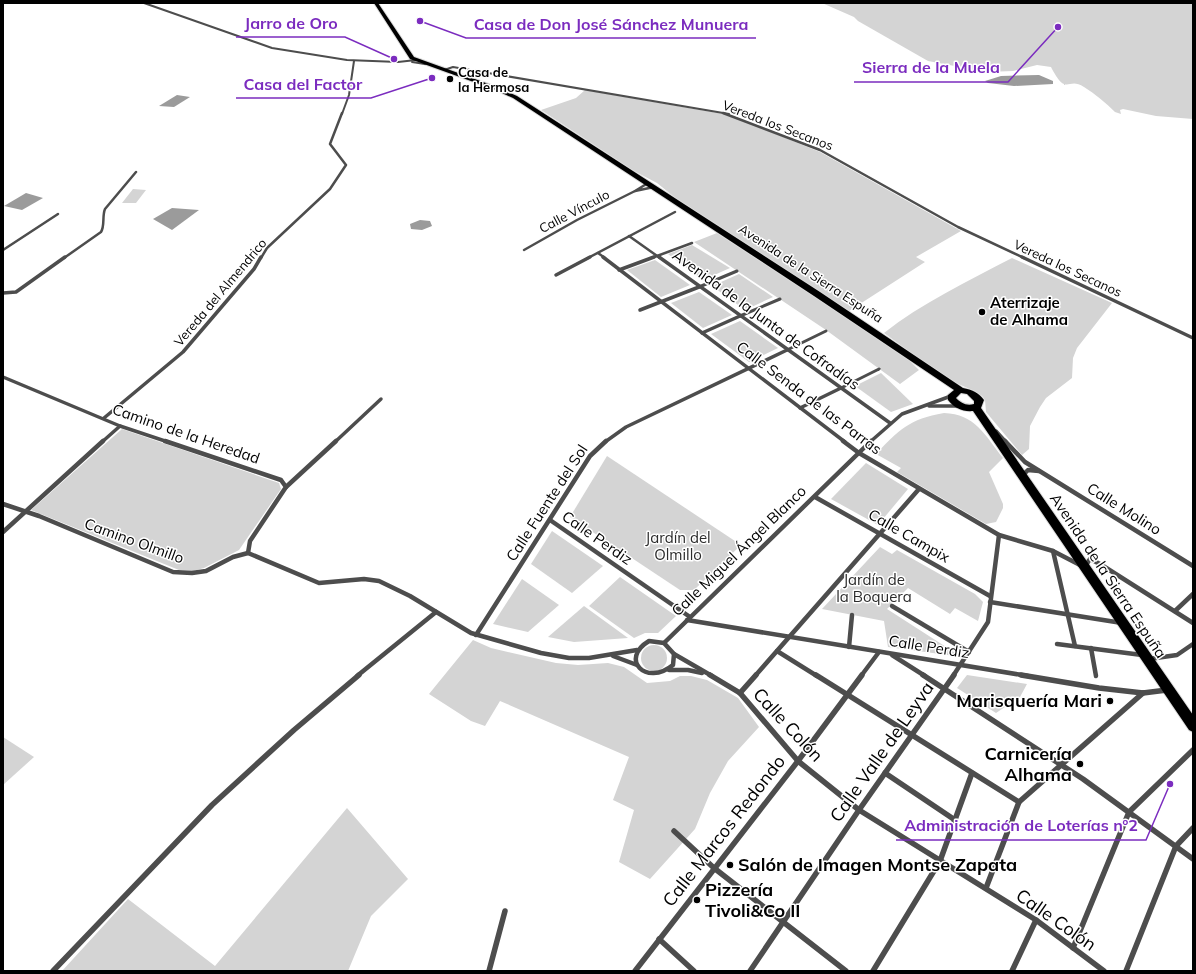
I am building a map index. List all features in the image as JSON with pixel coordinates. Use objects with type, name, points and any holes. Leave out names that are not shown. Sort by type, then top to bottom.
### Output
[{"type":"main road","points":[[376,3],[408,54],[416,60]]},
{"type":"main road","name":"Avenida de la Sierra Espuña","points":[[416,60],[495,88],[515,97],[901,349],[930,372],[960,390],[970,392],[978,397],[980,403],[977,406],[998,442],[1167,690],[1189,717],[1193,726]]},
{"type":"main road","name":"Avenida de la Sierra Espuña","points":[[930,372],[951,395],[953,401],[970,414],[998,442]]},
{"type":"main road","points":[[951,395],[960,390]]},
{"type":"main road","points":[[960,406],[977,406]]},
{"type":"street","points":[[144,3],[272,48],[354,60],[416,60]]},
{"type":"street","name":"Vereda del Almendrico","points":[[104,418],[180,356],[254,269],[267,248],[330,189],[338,179],[346,165],[331,149],[330,144],[349,95],[354,60]]},
{"type":"street","points":[[408,61],[425,64]]},
{"type":"street","name":"Vereda los Secanos","points":[[444,70],[453,67],[730,114],[820,150],[958,227],[1193,338]]},
{"type":"street","points":[[3,293],[16,292],[100,232],[103,229],[102,216],[105,209],[136,172]]},
{"type":"street","name":"Calle Vínculo","points":[[524,250],[577,220],[635,191],[651,185]]},
{"type":"street","name":"Calle Vínculo","points":[[635,191],[651,185]]},
{"type":"street","points":[[556,275],[675,212]]},
{"type":"street","points":[[3,250],[58,214]]},
{"type":"street","name":"Avenida de la Junta de Cofradías","points":[[629,236],[890,422]]},
{"type":"street","points":[[619,270],[692,243]]},
{"type":"street","name":"Calle Senda de las Parras","points":[[598,253],[859,454],[999,535],[1053,551],[1068,557],[1085,568]]},
{"type":"street","points":[[640,310],[737,271]]},
{"type":"street","points":[[702,333],[780,299]]},
{"type":"street","points":[[787,350],[826,331]]},
{"type":"street","name":"Calle Fuente del Sol","points":[[476,635],[590,456],[610,437],[626,427],[787,350]]},
{"type":"street","points":[[800,408],[879,369]]},
{"type":"street","name":"Camino de la Heredad","points":[[3,377],[120,426],[281,480],[286,487]]},
{"type":"street","name":"Calle Miguel Ángel Blanco","points":[[664,643],[859,454],[890,422],[902,414],[926,406],[951,395]]},
{"type":"street","points":[[381,399],[286,487],[250,541],[248,553],[320,583],[332,584],[366,579],[378,581],[400,590],[459,628],[476,635],[558,657],[581,658],[613,655],[637,650]]},
{"type":"street","name":"Calle Miguel Ángel Blanco","points":[[926,406],[960,406]]},
{"type":"street","name":"Calle Molino","points":[[977,406],[1014,452],[1043,473],[1193,566]]},
{"type":"street","points":[[3,532],[120,426]]},
{"type":"street","points":[[1022,476],[1028,470],[1043,473]]},
{"type":"street","points":[[740,694],[919,489]]},
{"type":"street","name":"Calle Campix","points":[[815,496],[881,533],[990,599],[1068,615],[1122,624]]},
{"type":"street","name":"Camino Olmillo","points":[[3,504],[173,572],[190,573],[204,571],[233,557],[248,553]]},
{"type":"street","name":"Calle Perdiz","points":[[550,520],[689,618],[789,637],[962,664],[1099,688],[1143,693],[1167,690]]},
{"type":"street","name":"Calle Valle de Leyva","points":[[750,971],[859,810],[962,664],[988,622],[999,535]]},
{"type":"street","points":[[1053,551],[1075,646]]},
{"type":"street","points":[[1085,568],[1088,560],[1093,560],[1193,623]]},
{"type":"street","points":[[1175,611],[1193,594]]},
{"type":"street","points":[[892,606],[969,652]]},
{"type":"street","points":[[53,971],[135,883],[212,806],[364,669],[436,612]]},
{"type":"street","points":[[849,647],[852,614]]},
{"type":"street","points":[[613,655],[638,665],[650,674],[657,674],[669,670],[674,660],[674,654],[664,643],[649,641],[644,643],[637,650],[635,656],[638,665]]},
{"type":"street","points":[[1058,644],[1145,657],[1177,655],[1193,644]]},
{"type":"street","points":[[1090,648],[1096,676]]},
{"type":"street","points":[[777,651],[1020,802]]},
{"type":"street","name":"Calle Marcos Redondo","points":[[635,971],[798,761],[879,652]]},
{"type":"street","points":[[890,653],[1062,766],[1129,812],[1193,859]]},
{"type":"street","name":"Calle Colón","points":[[674,654],[740,694],[798,761],[859,810],[1036,920],[1104,971]]},
{"type":"street","name":"Calle Colón","points":[[669,670],[688,670],[708,675]]},
{"type":"street","points":[[986,888],[1020,802],[1143,693]]},
{"type":"street","points":[[1073,948],[1129,812],[1193,750]]},
{"type":"street","points":[[885,773],[955,820]]},
{"type":"street","points":[[873,971],[940,861],[972,773]]},
{"type":"street","points":[[1126,971],[1176,846],[1193,828]]},
{"type":"street","points":[[674,831],[714,868],[846,971]]},
{"type":"street","points":[[488,971],[505,911]]},
{"type":"street","points":[[1012,971],[1036,920]]},
{"type":"street","points":[[659,939],[694,971]]},
{"type":"green space","points":[[822,3],[1193,3],[1193,119],[1156,116],[1123,109],[1120,110],[1121,114],[1115,112],[1084,87],[1078,84],[1064,84],[1061,82],[1051,67],[1037,65],[1013,71],[987,72],[970,71],[960,67],[928,61],[858,21],[854,17]]},
{"type":"green space","points":[[585,90],[729,115],[820,152],[961,231],[916,257],[925,262],[849,311],[678,200],[657,183],[634,171],[541,110],[576,98]]},
{"type":"green space","points":[[133,189],[146,190],[136,203],[122,203]]},
{"type":"green space","points":[[717,233],[869,332],[908,359],[919,370],[900,384],[826,330],[694,242]]},
{"type":"green space","points":[[692,245],[730,268],[703,280],[668,254]]},
{"type":"green space","points":[[1012,258],[1112,303],[1077,348],[1073,358],[1072,378],[1046,398],[1040,407],[1030,426],[1029,449],[1022,455],[986,412],[985,400],[982,396],[947,379],[884,333],[930,302]]},
{"type":"green space","points":[[655,260],[690,285],[661,297],[627,270]]},
{"type":"green space","points":[[739,274],[773,297],[745,310],[712,286]]},
{"type":"green space","points":[[699,292],[732,315],[703,328],[671,303]]},
{"type":"green space","points":[[740,321],[778,348],[749,362],[711,334]]},
{"type":"green space","points":[[881,373],[913,404],[891,412],[855,386]]},
{"type":"green space","points":[[944,413],[955,414],[972,422],[985,434],[1003,458],[989,472],[1003,504],[1003,508],[996,522],[986,524],[897,472],[901,468],[876,454],[891,438],[913,422]]},
{"type":"green space","points":[[122,429],[279,483],[281,489],[239,550],[204,568],[193,571],[179,570],[31,510]]},
{"type":"green space","name":"Jardín del Olmillo","points":[[607,456],[741,545],[694,590],[680,590],[570,517]]},
{"type":"green space","points":[[866,463],[908,489],[878,525],[831,499]]},
{"type":"green space","points":[[552,531],[603,566],[572,593],[531,564]]},
{"type":"green space","name":"Jardín de la Boquera","points":[[880,547],[892,554],[897,550],[975,594],[983,602],[978,621],[955,608],[950,614],[908,588],[887,609],[957,654],[955,656],[888,647],[884,621],[822,609]]},
{"type":"green space","points":[[620,577],[676,616],[658,633],[645,633],[634,638],[589,606]]},
{"type":"green space","points":[[522,579],[559,605],[528,632],[493,624]]},
{"type":"green space","points":[[584,606],[628,638],[574,642],[548,637]]},
{"type":"green space","points":[[473,640],[491,648],[556,663],[578,665],[608,663],[624,667],[647,683],[670,681],[680,676],[691,676],[707,680],[738,698],[759,727],[728,761],[710,793],[695,829],[650,879],[619,862],[634,810],[613,800],[629,757],[500,701],[485,726],[471,721],[429,694]]},
{"type":"green space","points":[[654,645],[663,649],[667,658],[663,667],[654,671],[645,667],[641,658],[645,649]]},
{"type":"green space","points":[[967,675],[1027,684],[1020,697],[996,713],[957,688]]},
{"type":"green space","points":[[3,737],[34,757],[3,785]]},
{"type":"green space","points":[[347,808],[408,879],[371,916],[348,971],[62,971],[128,899],[215,966]]},
{"type":"shaded area","points":[[1039,75],[1053,81],[1053,84],[1014,86],[988,83],[985,81],[1001,76]]},
{"type":"shaded area","points":[[177,95],[190,97],[174,107],[159,106]]},
{"type":"shaded area","points":[[26,193],[43,198],[22,210],[4,206]]},
{"type":"shaded area","points":[[172,208],[199,210],[172,230],[153,219]]},
{"type":"shaded area","points":[[420,220],[430,221],[432,226],[422,230],[411,229],[410,224]]},
{"type":"place","name":"Casa de Don José Sánchez Munuera","points":[[420,21]]},
{"type":"place","name":"Sierra de la Muela","points":[[1058,27]]},
{"type":"place","name":"Jarro de Oro","points":[[394,59]]},
{"type":"place","name":"Casa del Factor","points":[[432,78]]},
{"type":"place","name":"Casa de la Hermosa","points":[[450,79]]},
{"type":"place","name":"Aterrizaje de Alhama","points":[[982,312]]},
{"type":"place","name":"Marisquería Mari","points":[[1110,701]]},
{"type":"place","name":"Carnicería Alhama","points":[[1080,764]]},
{"type":"place","name":"Administración de Loterías nº2","points":[[1170,784]]},
{"type":"place","name":"Salón de Imagen Montse Zapata","points":[[730,865]]},
{"type":"place","name":"Pizzería Tivoli&Co II","points":[[697,900]]}]
